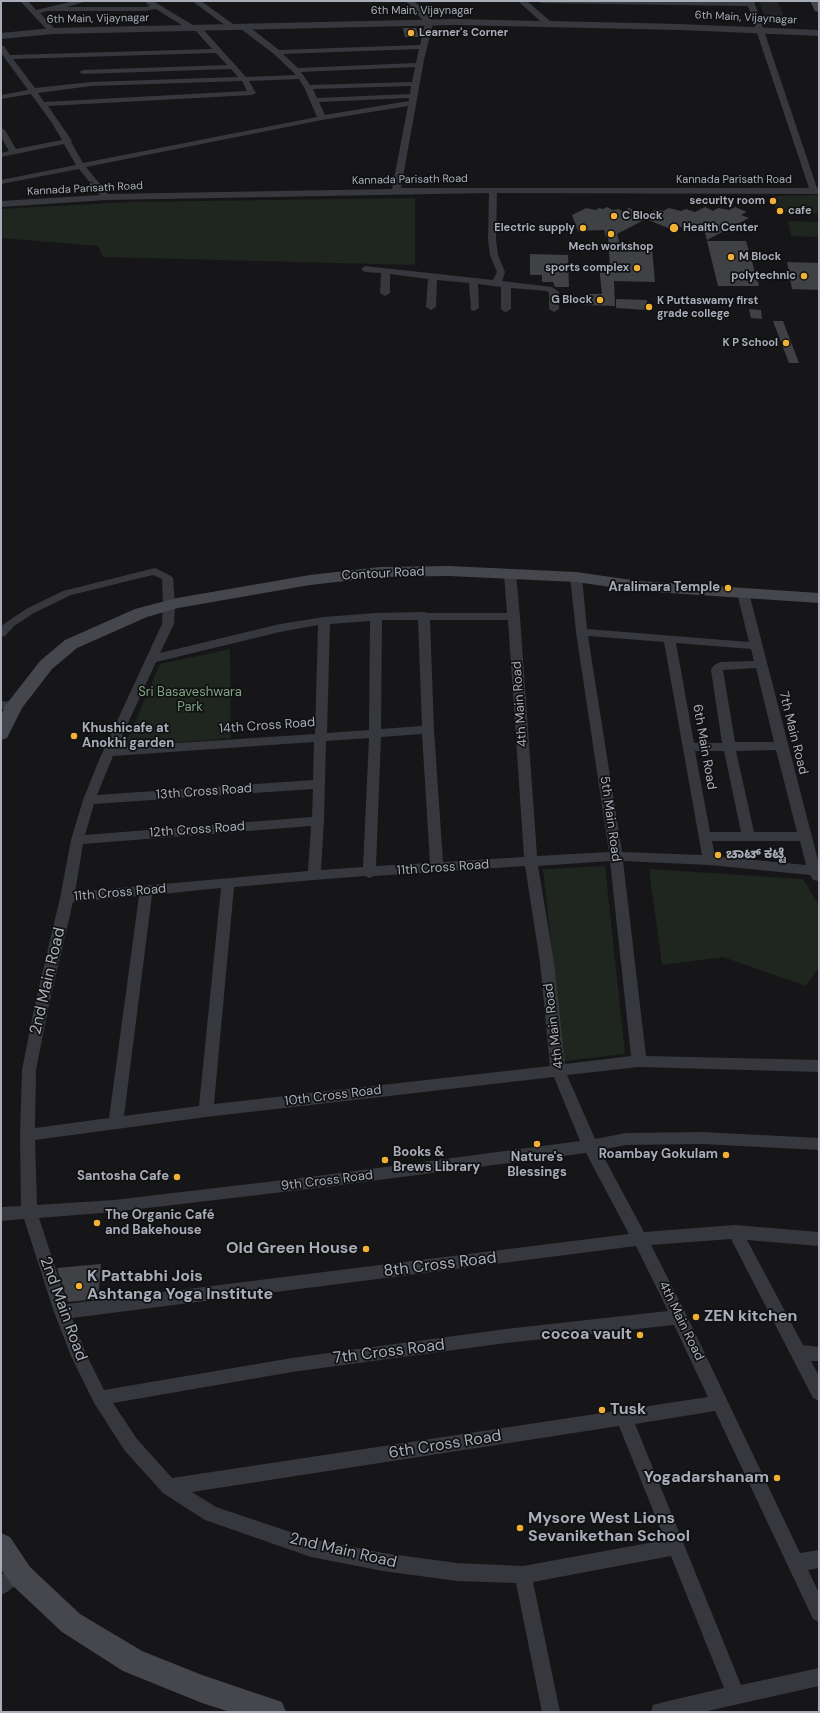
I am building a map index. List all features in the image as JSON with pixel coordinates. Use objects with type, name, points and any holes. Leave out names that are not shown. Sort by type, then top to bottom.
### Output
[{"type":"main road","points":[[815,1],[819,9]]},
{"type":"main road","name":"Contour Road","points":[[1,734],[7,705],[46,665],[71,644],[141,613],[169,605],[310,580],[380,572],[449,571],[576,577],[639,586],[819,599]]},
{"type":"main road","points":[[1,1546],[10,1579],[21,1576],[71,1622],[133,1661],[202,1689],[272,1712]]},
{"type":"street","points":[[24,1],[52,32]]},
{"type":"street","points":[[35,12],[83,1]]},
{"type":"street","points":[[23,101],[252,93],[245,80],[234,66],[196,29],[147,1]]},
{"type":"street","points":[[196,1],[233,28]]},
{"type":"street","points":[[396,191],[419,66],[429,23],[422,13],[410,1]]},
{"type":"street","points":[[522,1],[549,24]]},
{"type":"street","points":[[541,1],[751,3],[817,191]]},
{"type":"street","points":[[47,9],[145,9],[157,6]]},
{"type":"street","name":"6th Main, Vijaynagar","points":[[1,36],[52,32],[429,23],[672,26],[819,33]]},
{"type":"street","points":[[244,27],[277,52],[298,74],[308,87],[322,118]]},
{"type":"street","points":[[277,52],[423,47]]},
{"type":"street","points":[[1,48],[6,59],[40,101],[68,141],[82,166],[106,197]]},
{"type":"street","points":[[77,63],[219,50]]},
{"type":"street","points":[[6,59],[77,63],[234,66]]},
{"type":"street","points":[[77,63],[91,84]]},
{"type":"street","points":[[1,97],[32,91],[91,84],[245,80],[298,74],[419,66]]},
{"type":"street","points":[[308,87],[416,84]]},
{"type":"street","points":[[313,100],[413,99]]},
{"type":"street","points":[[1,182],[413,99]]},
{"type":"street","points":[[1,130],[14,152]]},
{"type":"street","points":[[1,155],[68,141]]},
{"type":"street","points":[[493,190],[492,240],[494,255],[501,272],[506,309]]},
{"type":"street","name":"Kannada Parisath Road","points":[[1,204],[106,197],[396,191],[817,191]]},
{"type":"street","points":[[365,269],[553,290],[554,309]]},
{"type":"street","points":[[385,293],[386,272]]},
{"type":"street","points":[[431,306],[433,277]]},
{"type":"street","points":[[473,281],[474,308]]},
{"type":"street","name":"2nd Main Road","points":[[1,633],[10,624],[30,611],[67,593],[155,571],[167,578],[169,605],[168,624],[109,752],[89,800],[77,840],[67,898],[41,1009],[29,1070],[27,1136],[29,1212],[62,1312],[79,1356],[100,1398],[130,1445],[170,1487],[211,1514],[311,1548],[383,1562],[457,1572],[523,1575],[676,1547]]},
{"type":"street","name":"4th Main Road","points":[[510,574],[531,862],[547,962],[558,1070],[590,1146],[640,1239],[679,1317],[819,1613]]},
{"type":"street","name":"5th Main Road","points":[[576,577],[582,632],[616,856],[639,1061]]},
{"type":"street","name":"7th Main Road","points":[[743,593],[804,836],[817,873]]},
{"type":"street","points":[[152,659],[280,628],[324,621],[376,616],[424,615],[514,617]]},
{"type":"street","points":[[424,615],[428,730],[438,868]]},
{"type":"street","points":[[369,873],[375,734],[376,616]]},
{"type":"street","points":[[314,875],[318,821],[319,738],[324,621]]},
{"type":"street","points":[[582,632],[756,646]]},
{"type":"street","name":"6th Main Road","points":[[669,639],[709,860]]},
{"type":"street","points":[[748,836],[729,746],[718,668],[760,664]]},
{"type":"street","name":"14th Cross Road","points":[[109,752],[428,730]]},
{"type":"street","points":[[688,747],[781,746]]},
{"type":"street","name":"13th Cross Road","points":[[89,800],[318,784]]},
{"type":"street","name":"12th Cross Road","points":[[77,840],[318,821]]},
{"type":"street","points":[[705,837],[804,836]]},
{"type":"street","name":"11th Cross Road","points":[[67,898],[314,875],[369,873],[616,856],[709,860],[817,873]]},
{"type":"street","points":[[206,1111],[228,882]]},
{"type":"street","points":[[116,1123],[146,891]]},
{"type":"street","name":"10th Cross Road","points":[[27,1136],[206,1111],[639,1061],[819,1066]]},
{"type":"street","name":"9th Cross Road","points":[[1,1214],[114,1206],[270,1188],[590,1146],[626,1139],[703,1138],[819,1144]]},
{"type":"street","points":[[734,1232],[819,1393]]},
{"type":"street","name":"8th Cross Road","points":[[62,1312],[640,1239],[734,1232],[819,1239]]},
{"type":"street","name":"7th Cross Road","points":[[100,1398],[292,1364],[506,1336],[679,1317]]},
{"type":"street","points":[[798,1352],[819,1354]]},
{"type":"street","name":"6th Cross Road","points":[[170,1487],[720,1403]]},
{"type":"street","points":[[624,1417],[736,1695]]},
{"type":"street","points":[[795,1563],[819,1559]]},
{"type":"street","points":[[523,1575],[551,1712]]},
{"type":"street","points":[[660,1712],[819,1677]]},
{"type":"shaded area","points":[[759,1],[778,1],[787,24],[767,24]]},
{"type":"green space","points":[[819,195],[819,213],[777,212],[772,196]]},
{"type":"green space","points":[[415,198],[415,265],[103,257],[98,246],[1,238],[1,209],[130,202]]},
{"type":"green space","points":[[788,221],[819,222],[819,237],[791,236]]},
{"type":"green space","name":"Sri Basaveshwara Park","points":[[230,649],[231,738],[124,747],[160,664]]},
{"type":"green space","points":[[605,866],[625,1054],[564,1061],[543,869]]},
{"type":"green space","points":[[649,869],[803,879],[819,906],[819,967],[806,986],[723,957],[662,965]]},
{"type":"building","name":"Learner's Corner","points":[[403,28],[416,28],[419,37],[405,37]]},
{"type":"building","points":[[607,207],[613,210],[619,209],[622,211],[629,208],[645,215],[657,209],[663,211],[669,208],[681,211],[686,209],[695,212],[705,207],[713,211],[718,208],[729,210],[735,207],[747,212],[741,215],[749,218],[707,240],[703,226],[695,230],[687,226],[683,228],[675,225],[668,228],[646,219],[617,234],[621,247],[652,248],[655,282],[614,281],[615,306],[585,305],[586,294],[602,294],[599,267],[610,267],[608,236],[606,237],[604,230],[578,231],[572,215],[586,208],[596,210]]},
{"type":"building","name":"M Block","points":[[707,241],[746,241],[759,286],[718,286]]},
{"type":"building","points":[[530,254],[568,255],[569,287],[555,287],[553,282],[542,282],[542,275],[530,275]]},
{"type":"building","name":"polytechnic","points":[[787,262],[819,263],[819,290],[792,289]]},
{"type":"building","points":[[616,299],[647,300],[647,310],[616,308]]},
{"type":"building","points":[[749,309],[761,310],[762,319],[751,318]]},
{"type":"building","name":"K P School","points":[[773,321],[783,321],[799,363],[789,363]]},
{"type":"building","name":"K Pattabhi Jois Ashtanga Yoga Institute","points":[[101,1264],[98,1299],[68,1302],[57,1268]]},
{"type":"place","name":"Learner's Corner","points":[[411,33]]},
{"type":"place","name":"security room","points":[[773,201]]},
{"type":"place","name":"cafe","points":[[780,211]]},
{"type":"place","name":"C Block","points":[[614,216]]},
{"type":"place","name":"Electric supply","points":[[583,228]]},
{"type":"place","name":"Health Center","points":[[674,228]]},
{"type":"place","name":"Mech workshop","points":[[611,234]]},
{"type":"place","name":"M Block","points":[[731,257]]},
{"type":"place","name":"sports complex","points":[[637,268]]},
{"type":"place","name":"polytechnic","points":[[804,276]]},
{"type":"place","name":"G Block","points":[[600,300]]},
{"type":"place","name":"K Puttaswamy first grade college","points":[[649,307]]},
{"type":"place","name":"K P School","points":[[786,343]]},
{"type":"place","name":"Aralimara Temple","points":[[728,588]]},
{"type":"place","name":"Khushicafe at Anokhi garden","points":[[74,736]]},
{"type":"place","name":"ಚಾಟ್ ಕಟ್ಟೆ","points":[[718,855]]},
{"type":"place","name":"Nature's Blessings","points":[[537,1144]]},
{"type":"place","name":"Roambay Gokulam","points":[[726,1155]]},
{"type":"place","name":"Books & Brews Library","points":[[385,1160]]},
{"type":"place","name":"Santosha Cafe","points":[[177,1177]]},
{"type":"place","name":"The Organic Café and Bakehouse","points":[[97,1223]]},
{"type":"place","name":"Old Green House","points":[[366,1249]]},
{"type":"place","name":"K Pattabhi Jois Ashtanga Yoga Institute","points":[[79,1286]]},
{"type":"place","name":"ZEN kitchen","points":[[696,1317]]},
{"type":"place","name":"cocoa vault","points":[[640,1335]]},
{"type":"place","name":"Tusk","points":[[602,1410]]},
{"type":"place","name":"Yogadarshanam","points":[[777,1478]]},
{"type":"place","name":"Mysore West Lions Sevanikethan School","points":[[520,1528]]}]
